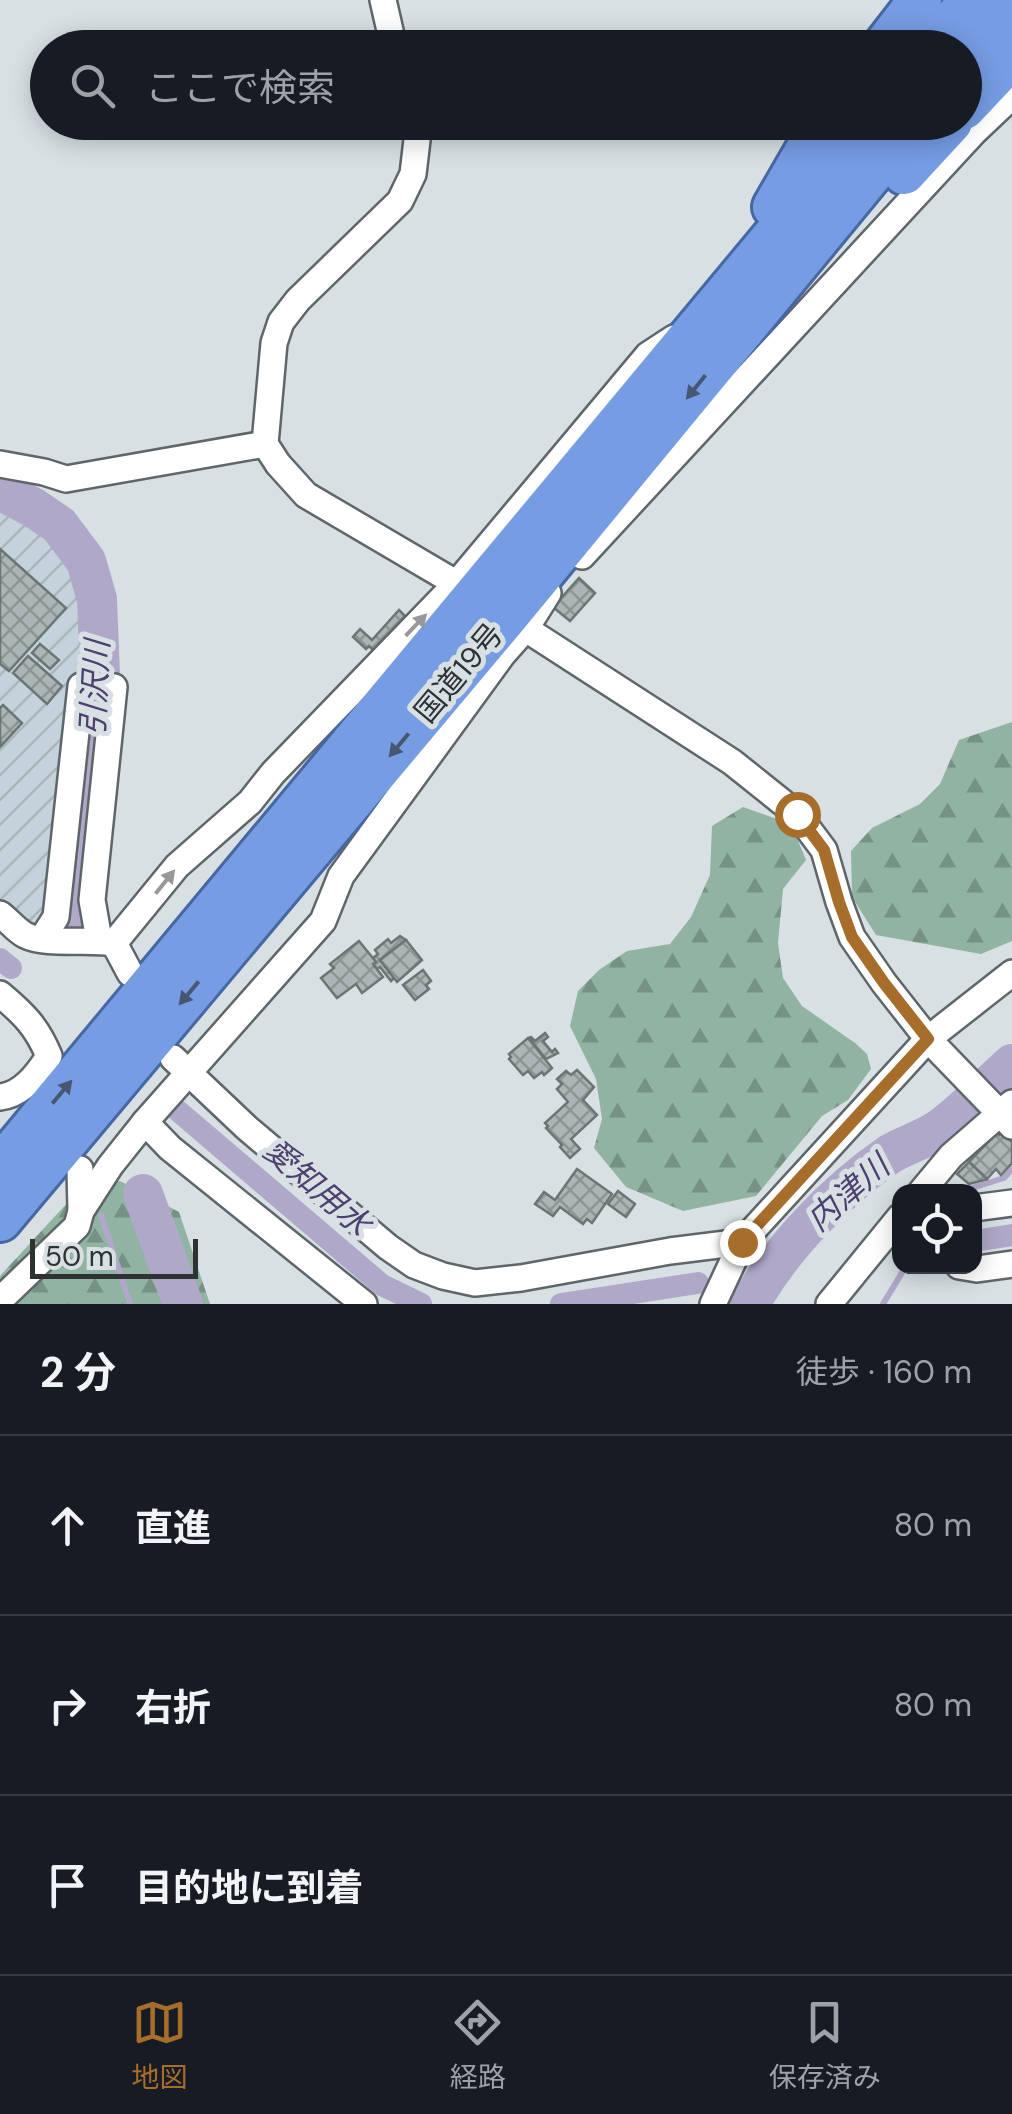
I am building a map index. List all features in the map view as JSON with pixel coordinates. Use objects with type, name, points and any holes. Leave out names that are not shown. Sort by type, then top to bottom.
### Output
[{"type":"highway","points":[[898,30],[920,0]]},
{"type":"highway","points":[[946,30],[970,0]]},
{"type":"highway","points":[[982,39],[1012,3]]},
{"type":"highway","points":[[982,89],[1012,57]]},
{"type":"highway","points":[[727,322],[813,140]]},
{"type":"highway","name":"国道19号","points":[[727,322],[857,140]]},
{"type":"highway","name":"国道19号","points":[[0,1220],[491,606],[727,322],[897,140]]},
{"type":"highway","points":[[727,322],[888,191],[935,140]]},
{"type":"highway","name":"国道19号","points":[[0,1167],[491,606]]},
{"type":"street","points":[[383,0],[390,30]]},
{"type":"street","points":[[982,126],[1012,96]]},
{"type":"street","points":[[417,140],[413,174],[400,201],[298,300],[282,322],[274,344],[265,444],[306,495],[491,606],[732,762],[797,814],[824,850],[852,937],[884,983],[928,1039],[1008,1115],[951,1156],[928,1184]]},
{"type":"street","points":[[491,606],[549,591],[969,140]]},
{"type":"street","points":[[0,914],[25,935],[107,942],[177,866],[259,810],[272,773],[491,606],[648,355],[727,322]]},
{"type":"street","points":[[0,464],[66,479],[265,444]]},
{"type":"street","points":[[80,1211],[181,1066],[323,921],[332,869],[503,654],[491,606]]},
{"type":"street","points":[[42,939],[56,916],[81,686]]},
{"type":"street","points":[[114,687],[92,900],[107,942],[130,973]]},
{"type":"street","points":[[712,1303],[742,1242],[928,1039],[1012,973]]},
{"type":"street","points":[[0,994],[27,1017],[49,1056],[40,1072],[13,1096],[0,1096]]},
{"type":"street","points":[[181,1066],[247,1128],[388,1247],[414,1265],[443,1276],[475,1283],[521,1278],[742,1242]]},
{"type":"street","points":[[145,1122],[170,1148],[364,1304]]},
{"type":"street","points":[[0,1300],[77,1226],[80,1169]]},
{"type":"street","points":[[982,1207],[1012,1202]]},
{"type":"street","points":[[829,1304],[892,1228]]},
{"type":"street","points":[[982,1267],[1012,1264]]},
{"type":"shaded area","points":[[0,502],[17,509],[55,541],[84,588],[87,628],[56,895],[34,931],[0,909]]},
{"type":"green space","points":[[1012,722],[1012,941],[981,954],[876,935],[852,897],[851,851],[872,828],[920,804],[940,784],[959,740]]},
{"type":"green space","points":[[743,807],[791,824],[806,860],[783,889],[778,943],[783,978],[802,1006],[867,1054],[871,1069],[848,1100],[822,1116],[756,1196],[683,1211],[626,1187],[594,1148],[602,1119],[596,1079],[570,1026],[578,991],[599,970],[627,951],[670,944],[691,917],[710,875],[712,826]]},
{"type":"green space","points":[[120,1181],[179,1212],[210,1304],[0,1304],[0,1276],[80,1189]]},
{"type":"building","points":[[0,549],[66,608],[9,671],[0,664]]},
{"type":"building","points":[[579,578],[595,593],[570,621],[553,607]]},
{"type":"building","points":[[399,610],[407,618],[380,648],[366,649],[353,637],[360,629],[372,640]]},
{"type":"building","points":[[40,644],[59,660],[50,669],[32,653]]},
{"type":"building","points":[[28,656],[62,686],[47,704],[13,673]]},
{"type":"building","points":[[3,705],[22,723],[0,747],[0,708]]},
{"type":"building","points":[[400,936],[406,940],[380,960],[394,978],[391,981],[373,964],[373,958],[378,954],[375,950],[388,939],[391,943]]},
{"type":"building","points":[[406,940],[422,960],[397,982],[380,960]]},
{"type":"building","points":[[359,941],[383,977],[362,993],[356,984],[337,998],[321,978],[334,968],[330,964]]},
{"type":"building","points":[[423,970],[431,981],[426,985],[429,989],[415,1000],[403,985]]},
{"type":"building","points":[[545,1033],[548,1037],[543,1041],[558,1053],[546,1059],[529,1038],[535,1041]]},
{"type":"building","points":[[528,1038],[552,1068],[534,1078],[528,1071],[523,1075],[509,1059],[509,1054]]},
{"type":"building","points":[[577,1070],[594,1087],[583,1100],[597,1115],[571,1139],[580,1149],[570,1158],[545,1123],[568,1102],[557,1089],[562,1084],[557,1079],[566,1071],[571,1075]]},
{"type":"building","points":[[1001,1132],[1012,1142],[1012,1163],[1001,1175],[996,1169],[987,1179],[969,1162]]},
{"type":"building","points":[[969,1162],[988,1179],[969,1184],[957,1174]]},
{"type":"building","points":[[577,1169],[612,1194],[592,1223],[587,1219],[583,1224],[560,1207],[553,1216],[535,1204],[544,1192],[555,1200]]},
{"type":"building","points":[[618,1191],[635,1204],[626,1217],[608,1204]]},
{"type":"waterway","name":"引沢川","points":[[0,490],[59,525],[86,561],[97,599],[100,676],[73,928]]},
{"type":"waterway","name":"愛知用水","points":[[0,959],[11,968]]},
{"type":"waterway","name":"内津川","points":[[750,1304],[777,1262],[830,1203],[890,1154],[947,1123],[1012,1064]]},
{"type":"waterway","name":"愛知用水","points":[[177,1110],[382,1285],[421,1304]]},
{"type":"waterway","points":[[982,1185],[1004,1178],[1012,1169]]},
{"type":"waterway","points":[[143,1194],[183,1304]]},
{"type":"waterway","points":[[101,1215],[130,1304]]},
{"type":"waterway","name":"愛知用水","points":[[982,1240],[1012,1235]]},
{"type":"waterway","points":[[883,1304],[901,1274]]},
{"type":"waterway","name":"愛知用水","points":[[561,1304],[698,1283]]},
{"type":"route","points":[[742,1242],[928,1039],[852,937],[824,850],[797,814]]}]
